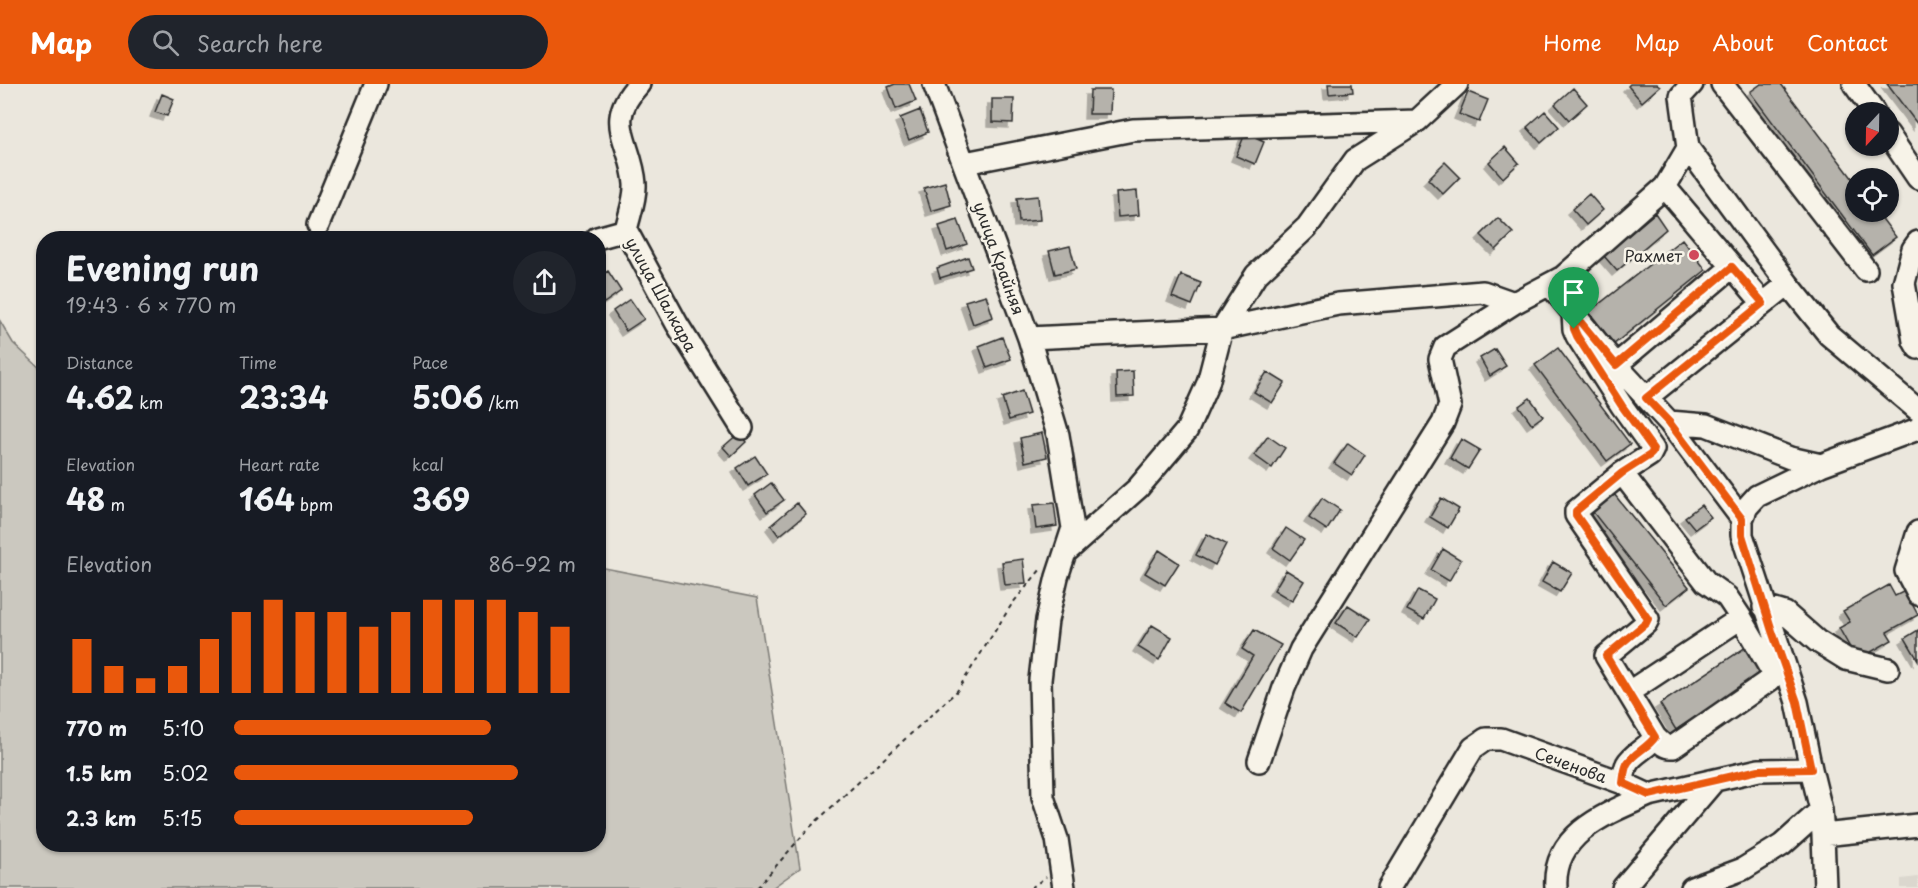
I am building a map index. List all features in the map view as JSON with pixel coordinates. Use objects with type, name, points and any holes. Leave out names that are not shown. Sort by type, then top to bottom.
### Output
[{"type":"street","points":[[318,225],[376,84]]},
{"type":"street","name":"улица Шалкара","points":[[639,84],[627,96],[620,111],[621,129],[636,188],[626,230],[677,324],[742,428]]},
{"type":"street","name":"улица Крайняя","points":[[934,84],[1029,338],[1058,435],[1073,528],[1057,577],[1047,620],[1040,680],[1043,797],[1057,839],[1064,888]]},
{"type":"street","points":[[1066,551],[1138,488],[1187,430],[1208,383],[1222,329],[1256,275],[1307,227],[1355,160],[1417,121],[1457,84]]},
{"type":"street","points":[[1692,84],[1681,96],[1688,148],[1788,284],[1829,335],[1918,410]]},
{"type":"street","points":[[1722,84],[1866,270]]},
{"type":"street","points":[[1854,84],[1867,102]]},
{"type":"street","points":[[965,163],[1133,130],[1417,121]]},
{"type":"street","points":[[1259,760],[1284,688],[1301,649],[1443,423],[1450,405],[1440,359],[1445,347],[1514,303],[1550,285],[1577,266],[1665,187],[1688,148]]},
{"type":"street","points":[[1899,150],[1918,178]]},
{"type":"street","points":[[1665,187],[1763,303]]},
{"type":"street","points":[[606,236],[626,230]]},
{"type":"street","points":[[1918,242],[1913,249],[1904,283],[1914,341],[1918,348]]},
{"type":"street","points":[[1616,365],[1732,267]]},
{"type":"street","points":[[1646,398],[1788,284]]},
{"type":"street","points":[[1550,285],[1616,365],[1669,422],[1742,519]]},
{"type":"street","points":[[1029,338],[1222,329],[1338,304],[1483,292],[1514,303]]},
{"type":"street","points":[[1573,313],[1577,336],[1653,449],[1650,455],[1622,473],[1576,511],[1576,515],[1648,619],[1606,656],[1655,737],[1663,744],[1672,747],[1771,679],[1773,673],[1727,597],[1706,582],[1622,473]]},
{"type":"street","points":[[1669,422],[1706,425],[1790,458],[1821,465]]},
{"type":"street","points":[[1825,888],[1821,810],[1797,702],[1742,535],[1742,519],[1747,507],[1757,496],[1821,465],[1918,429]]},
{"type":"street","points":[[1918,532],[1906,571],[1918,594]]},
{"type":"street","points":[[1764,607],[1785,613],[1817,641],[1846,659],[1888,669]]},
{"type":"street","points":[[1629,692],[1741,618]]},
{"type":"street","points":[[1623,783],[1629,761],[1651,744],[1655,737]]},
{"type":"street","name":"Сеченова","points":[[1389,888],[1473,748],[1486,740],[1501,739],[1623,783],[1649,795]]},
{"type":"street","points":[[1556,888],[1555,878],[1561,858],[1572,838],[1603,815],[1649,795],[1759,770],[1811,769]]},
{"type":"street","points":[[1623,888],[1714,781]]},
{"type":"street","points":[[1692,888],[1743,869],[1782,845],[1821,810]]},
{"type":"street","points":[[1823,835],[1918,825]]},
{"type":"path","points":[[757,888],[808,829],[957,691],[1012,604],[1046,562]]},
{"type":"shaded area","points":[[0,321],[13,343],[36,364],[36,852],[606,852],[606,568],[757,598],[800,868],[772,888],[0,888]]},
{"type":"shaded area","points":[[1918,877],[1918,888],[1901,888],[1901,879]]},
{"type":"building","points":[[895,84],[909,84],[916,101],[896,109],[888,87]]},
{"type":"building","points":[[1328,84],[1352,84],[1353,92],[1329,94]]},
{"type":"building","points":[[1630,84],[1660,86],[1642,102],[1628,86]]},
{"type":"building","points":[[1761,84],[1781,84],[1845,168],[1845,219],[1750,92]]},
{"type":"building","points":[[1887,84],[1918,84],[1918,125]]},
{"type":"building","points":[[1573,88],[1587,104],[1569,120],[1555,104]]},
{"type":"building","points":[[1090,90],[1111,90],[1110,114],[1089,114]]},
{"type":"building","points":[[1468,92],[1488,100],[1479,122],[1459,114]]},
{"type":"building","points":[[162,94],[174,99],[167,116],[155,112]]},
{"type":"building","points":[[992,99],[1014,99],[1013,123],[992,122]]},
{"type":"building","points":[[920,110],[928,132],[909,140],[900,118]]},
{"type":"building","points":[[1545,111],[1559,127],[1541,143],[1527,127]]},
{"type":"building","points":[[1245,134],[1264,142],[1255,164],[1236,156]]},
{"type":"building","points":[[1505,147],[1519,163],[1503,178],[1489,162]]},
{"type":"building","points":[[1445,162],[1460,177],[1443,194],[1428,179]]},
{"type":"building","points":[[945,182],[951,205],[931,211],[924,188]]},
{"type":"building","points":[[1137,191],[1139,215],[1118,217],[1116,193]]},
{"type":"building","points":[[1589,194],[1603,210],[1586,225],[1572,209]]},
{"type":"building","points":[[1038,196],[1040,220],[1019,222],[1017,198]]},
{"type":"building","points":[[1655,213],[1666,229],[1617,271],[1604,256]]},
{"type":"building","points":[[1498,218],[1513,233],[1496,250],[1481,235]]},
{"type":"building","points":[[958,220],[967,244],[947,251],[939,226]]},
{"type":"building","points":[[1847,222],[1885,222],[1896,237],[1872,255]]},
{"type":"building","points":[[1682,239],[1706,270],[1614,344],[1589,312]]},
{"type":"building","points":[[1070,246],[1076,269],[1055,274],[1049,251]]},
{"type":"building","points":[[968,257],[972,268],[940,278],[937,268]]},
{"type":"building","points":[[608,271],[621,291],[606,302],[606,272]]},
{"type":"building","points":[[1181,275],[1201,283],[1192,305],[1172,297]]},
{"type":"building","points":[[986,295],[993,317],[973,324],[965,301]]},
{"type":"building","points":[[630,299],[644,319],[626,331],[613,311]]},
{"type":"building","points":[[1002,337],[1011,359],[987,368],[979,346]]},
{"type":"building","points":[[1558,348],[1630,444],[1607,461],[1535,365]]},
{"type":"building","points":[[1495,349],[1506,366],[1490,376],[1480,358]]},
{"type":"building","points":[[1133,371],[1134,396],[1117,397],[1116,372]]},
{"type":"building","points":[[1267,372],[1285,383],[1272,403],[1254,392]]},
{"type":"building","points":[[1022,391],[1029,414],[1009,420],[1002,398]]},
{"type":"building","points":[[1530,398],[1543,416],[1532,424],[1519,406]]},
{"type":"building","points":[[739,433],[746,442],[731,456],[723,447]]},
{"type":"building","points":[[1042,433],[1047,457],[1025,462],[1020,438]]},
{"type":"building","points":[[1268,436],[1285,448],[1272,468],[1254,455]]},
{"type":"building","points":[[1461,439],[1480,450],[1468,469],[1450,458]]},
{"type":"building","points":[[1348,443],[1365,455],[1352,475],[1334,463]]},
{"type":"building","points":[[755,456],[767,474],[748,486],[737,468]]},
{"type":"building","points":[[771,483],[784,500],[767,512],[755,495]]},
{"type":"building","points":[[1614,494],[1689,587],[1666,605],[1592,511]]},
{"type":"building","points":[[1322,498],[1340,510],[1327,530],[1309,518]]},
{"type":"building","points":[[1441,498],[1459,509],[1448,528],[1430,517]]},
{"type":"building","points":[[797,503],[806,514],[779,536],[771,525]]},
{"type":"building","points":[[1054,503],[1057,526],[1036,529],[1033,505]]},
{"type":"building","points":[[1701,505],[1711,517],[1695,529],[1685,517]]},
{"type":"building","points":[[1286,528],[1304,540],[1290,560],[1273,548]]},
{"type":"building","points":[[1207,534],[1226,544],[1215,565],[1196,555]]},
{"type":"building","points":[[1443,549],[1461,560],[1449,581],[1431,570]]},
{"type":"building","points":[[1159,550],[1179,563],[1165,585],[1145,573]]},
{"type":"building","points":[[1023,559],[1026,583],[1005,585],[1002,562]]},
{"type":"building","points":[[1553,562],[1572,573],[1560,592],[1542,582]]},
{"type":"building","points":[[1286,570],[1304,581],[1292,601],[1274,590]]},
{"type":"building","points":[[1889,585],[1895,596],[1905,591],[1918,615],[1887,632],[1892,640],[1857,660],[1839,628],[1850,622],[1843,611]]},
{"type":"building","points":[[1418,590],[1435,599],[1424,619],[1407,610]]},
{"type":"building","points":[[1348,605],[1370,619],[1358,637],[1336,623]]},
{"type":"building","points":[[1152,625],[1172,637],[1159,660],[1138,647]]},
{"type":"building","points":[[1254,630],[1281,645],[1241,713],[1225,703],[1253,656],[1242,649]]},
{"type":"building","points":[[1918,630],[1918,660],[1905,638]]},
{"type":"building","points":[[1749,645],[1766,671],[1676,730],[1660,704]]},
{"type":"place","name":"Рахмет","points":[[1694,255]]},
{"type":"route","points":[[1732,267],[1763,303],[1646,398],[1669,422],[1742,519],[1742,535],[1797,702],[1811,769],[1759,770],[1649,795],[1623,783],[1629,761],[1651,744],[1655,737],[1606,656],[1648,619],[1576,515],[1576,511],[1578,507],[1622,473],[1650,455],[1653,449],[1622,406],[1574,329],[1573,313],[1616,365],[1732,267]]}]
